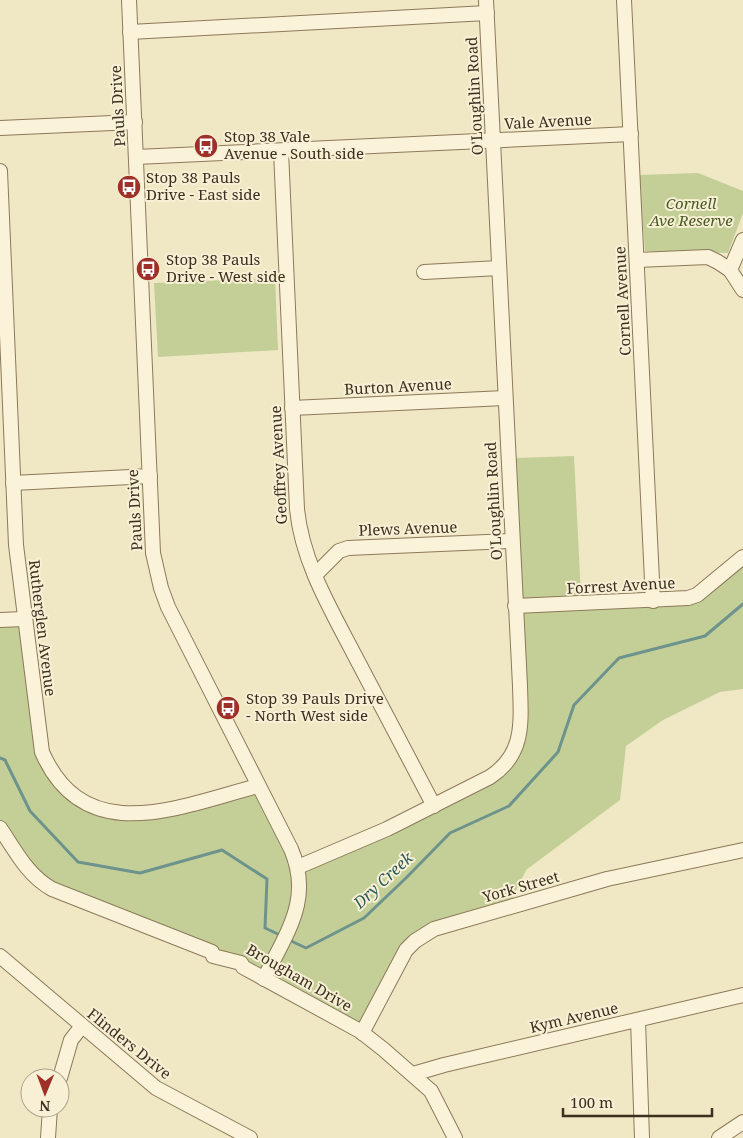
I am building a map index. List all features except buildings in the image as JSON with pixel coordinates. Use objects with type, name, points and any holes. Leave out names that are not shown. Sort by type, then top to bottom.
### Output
[{"type":"street","name":"Pauls Drive","points":[[129,0],[153,552],[161,588],[177,625],[291,849],[298,867],[300,897],[291,923],[264,979]]},
{"type":"street","name":"Cornell Avenue","points":[[624,0],[653,601]]},
{"type":"street","points":[[130,32],[487,7]]},
{"type":"street","name":"O'Loughlin Road","points":[[298,867],[387,829],[494,774],[510,758],[517,743],[520,729],[521,702],[487,7]]},
{"type":"street","points":[[0,128],[134,122]]},
{"type":"street","name":"Vale Avenue","points":[[136,157],[631,134]]},
{"type":"street","name":"Geoffrey Avenue","points":[[281,151],[298,523],[304,547],[322,592],[434,806]]},
{"type":"street","name":"Rutherglen Avenue","points":[[0,171],[6,434],[13,483],[16,545],[24,619],[42,752],[56,778],[73,796],[99,809],[114,813],[129,814],[176,808],[258,786]]},
{"type":"street","points":[[730,270],[743,240]]},
{"type":"street","points":[[637,260],[708,257],[730,270],[743,290]]},
{"type":"street","points":[[424,272],[499,268]]},
{"type":"street","name":"Burton Avenue","points":[[292,408],[505,398]]},
{"type":"street","points":[[13,483],[150,476]]},
{"type":"street","name":"Plews Avenue","points":[[315,575],[339,551],[348,548],[512,541]]},
{"type":"street","name":"Forrest Avenue","points":[[515,606],[682,599],[697,595],[743,557]]},
{"type":"street","points":[[0,620],[24,619]]},
{"type":"street","name":"Brougham Drive","points":[[0,828],[26,868],[46,886],[212,952],[213,956],[236,960],[241,963],[243,968],[362,1033],[413,1074],[434,1096],[455,1138]]},
{"type":"street","name":"York Street","points":[[362,1033],[402,956],[412,943],[423,935],[434,930],[607,879],[743,850]]},
{"type":"street","name":"Flinders Drive","points":[[0,956],[156,1088],[250,1138]]},
{"type":"street","name":"Kym Avenue","points":[[413,1074],[743,995]]},
{"type":"street","points":[[638,1020],[642,1138]]},
{"type":"street","points":[[63,1068],[71,1040],[82,1026]]},
{"type":"street","points":[[48,1138],[49,1118]]},
{"type":"street","points":[[719,1138],[743,1122]]},
{"type":"green space","name":"Cornell Ave Reserve","points":[[698,173],[743,191],[743,213],[728,253],[645,251],[639,175]]},
{"type":"green space","points":[[275,278],[278,350],[158,357],[154,283]]},
{"type":"green space","points":[[574,456],[581,596],[522,599],[515,458]]},
{"type":"green space","points":[[743,555],[743,689],[720,692],[663,720],[626,746],[620,800],[526,870],[508,907],[434,929],[409,947],[362,1033],[243,967],[52,889],[0,828],[0,620],[24,619],[41,747],[73,796],[127,814],[258,786],[299,870],[494,774],[514,752],[515,606],[688,598]]},
{"type":"waterway","name":"Dry Creek","points":[[287,939],[306,948],[364,918],[450,833],[509,806],[558,752],[574,705],[619,658],[705,636],[743,604]]},
{"type":"waterway","name":"Dry Creek","points":[[0,758],[5,760],[30,811],[78,862],[140,873],[222,850],[267,879],[265,928],[282,936]]},
{"type":"place","name":"Stop 38 Vale Avenue - South side","points":[[206,146]]},
{"type":"place","name":"Stop 38 Pauls Drive - East side","points":[[129,187]]},
{"type":"place","name":"Stop 38 Pauls Drive - West side","points":[[148,269]]},
{"type":"place","name":"Stop 39 Pauls Drive - North West side","points":[[228,708]]}]
